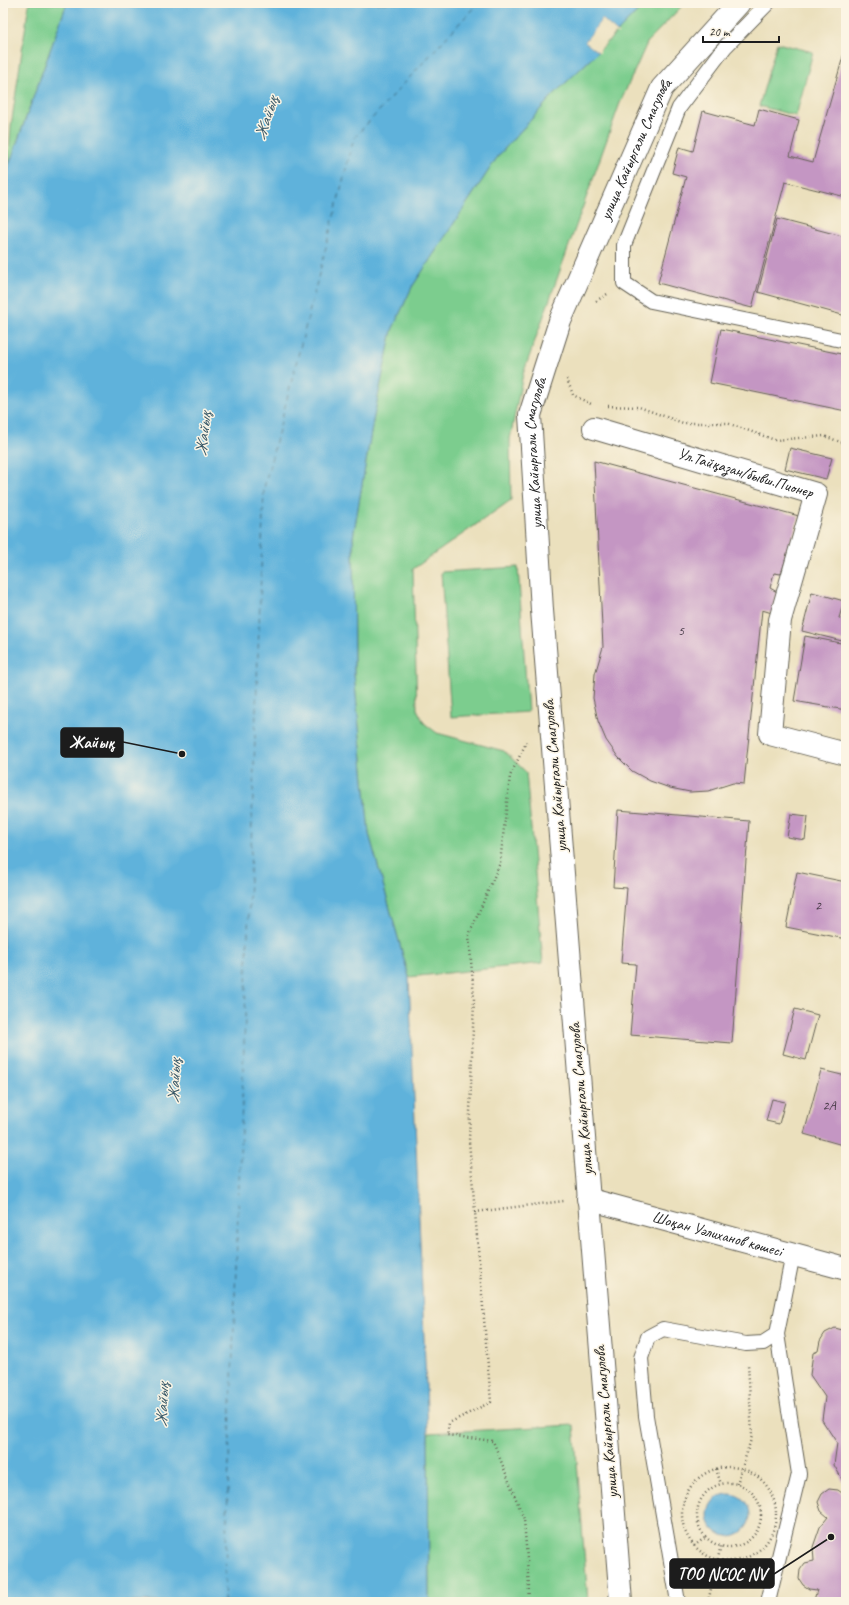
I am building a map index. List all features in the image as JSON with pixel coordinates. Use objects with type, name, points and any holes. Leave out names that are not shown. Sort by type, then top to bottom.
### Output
[{"type":"street","name":"улица Кайыргали Смагулова","points":[[620,1602],[542,610],[530,415],[560,321],[662,88],[739,3]]},
{"type":"street","name":"Ул.Тайқазан/бывш.Пионер","points":[[594,428],[816,494],[780,620],[770,734],[846,754]]},
{"type":"street","name":"Шоқан Уәлиханов көшесі","points":[[588,1199],[846,1269]]},
{"type":"lane","points":[[768,3],[725,47],[679,108],[624,245],[624,283],[650,301],[846,341]]},
{"type":"lane","points":[[768,1602],[799,1474],[777,1334],[794,1254]]},
{"type":"lane","points":[[678,1602],[646,1416],[641,1358],[648,1337],[664,1329],[746,1344],[763,1343],[777,1334]]},
{"type":"path","points":[[593,303],[624,283]]},
{"type":"path","points":[[564,374],[573,395],[595,405]]},
{"type":"path","points":[[602,406],[639,407],[683,423],[727,423],[775,440],[824,436],[846,444]]},
{"type":"path","points":[[528,1602],[529,1587],[524,1519],[493,1441],[447,1435],[449,1423],[491,1402],[469,1141],[474,998],[469,935],[500,863],[510,776],[526,741],[551,726]]},
{"type":"path","points":[[475,1212],[588,1199]]},
{"type":"path","points":[[737,1484],[752,1436],[746,1344]]},
{"type":"path","points":[[727,1466],[742,1469],[756,1475],[768,1486],[777,1506],[776,1525],[770,1540],[754,1555],[733,1562],[716,1560],[699,1551],[694,1546],[683,1526],[683,1503],[691,1486],[705,1473],[727,1466]]},
{"type":"path","points":[[716,1469],[721,1484]]},
{"type":"path","points":[[721,1484],[737,1484],[752,1492],[759,1503],[761,1519],[755,1534],[742,1544],[730,1547],[721,1545],[706,1537],[700,1528],[697,1518],[698,1508],[702,1498],[711,1488],[721,1484]]},
{"type":"path","points":[[694,1546],[706,1537]]},
{"type":"path","points":[[708,1602],[716,1560],[721,1545]]},
{"type":"green space","points":[[29,3],[67,3],[8,168],[11,126]]},
{"type":"green space","points":[[645,3],[685,3],[648,41],[620,103],[523,374],[510,439],[511,500],[413,569],[417,709],[424,723],[437,733],[504,751],[526,772],[543,963],[409,977],[369,834],[354,674],[353,537],[373,421],[392,330],[412,287],[498,156],[555,93],[598,52]]},
{"type":"green space","points":[[777,43],[813,52],[796,116],[759,106]]},
{"type":"green space","points":[[518,567],[528,712],[451,717],[441,572]]},
{"type":"green space","points":[[574,1425],[588,1602],[429,1602],[428,1433]]},
{"type":"water","name":"Жайық","points":[[67,3],[645,3],[617,32],[602,19],[585,42],[598,52],[555,93],[498,156],[412,287],[392,330],[373,421],[353,537],[354,674],[369,834],[409,977],[428,1433],[429,1602],[3,1602],[3,227],[8,168]]},
{"type":"water","points":[[725,1494],[733,1494],[741,1497],[747,1503],[750,1515],[747,1527],[741,1533],[733,1536],[725,1536],[717,1533],[711,1527],[708,1519],[708,1511],[711,1503],[717,1497]]},
{"type":"pier","points":[[602,19],[619,34],[616,34],[602,22],[588,41],[600,50],[600,53],[585,42]]},
{"type":"building","points":[[846,46],[846,197],[785,182],[752,308],[658,283],[686,177],[672,173],[679,147],[693,151],[703,111],[755,125],[759,109],[799,120],[790,156],[813,162]]},
{"type":"building","points":[[777,219],[846,237],[846,316],[758,292]]},
{"type":"building","points":[[721,329],[846,355],[846,411],[710,383]]},
{"type":"building","points":[[790,448],[832,458],[826,479],[785,469]]},
{"type":"building","points":[[594,461],[799,516],[781,574],[774,573],[770,588],[777,592],[772,613],[762,610],[744,784],[733,783],[708,791],[690,792],[670,788],[650,781],[632,771],[618,757],[606,740],[598,721],[593,698],[595,674],[603,647]]},
{"type":"building","points":[[812,592],[844,601],[839,618],[846,620],[846,642],[802,631]]},
{"type":"building","points":[[805,636],[846,644],[846,710],[794,701]]},
{"type":"building","points":[[618,810],[749,821],[732,1043],[630,1035],[636,964],[621,963],[627,888],[613,887]]},
{"type":"building","points":[[791,814],[808,816],[805,840],[787,837]]},
{"type":"building","points":[[797,872],[846,882],[846,939],[786,927]]},
{"type":"building","points":[[795,1009],[818,1015],[806,1060],[783,1054]]},
{"type":"building","points":[[821,1070],[846,1076],[846,1146],[804,1134]]},
{"type":"building","points":[[772,1099],[785,1102],[779,1124],[766,1121]]},
{"type":"building","points":[[835,1328],[846,1331],[846,1486],[834,1465],[837,1443],[822,1420],[825,1397],[810,1375],[813,1353],[818,1351],[820,1341],[825,1333]]},
{"type":"building","points":[[829,1489],[838,1490],[846,1496],[846,1602],[810,1602],[814,1600],[817,1590],[809,1589],[803,1585],[799,1579],[800,1570],[805,1563],[814,1561],[813,1547],[820,1527],[828,1517],[821,1511],[818,1502],[822,1494]]},
{"type":"ferry route","points":[[224,1602],[264,488],[354,138],[478,3]]},
{"type":"place","name":"Жайық","points":[[182,754]]},
{"type":"place","name":"ТОО NCOC NV","points":[[831,1537]]}]
